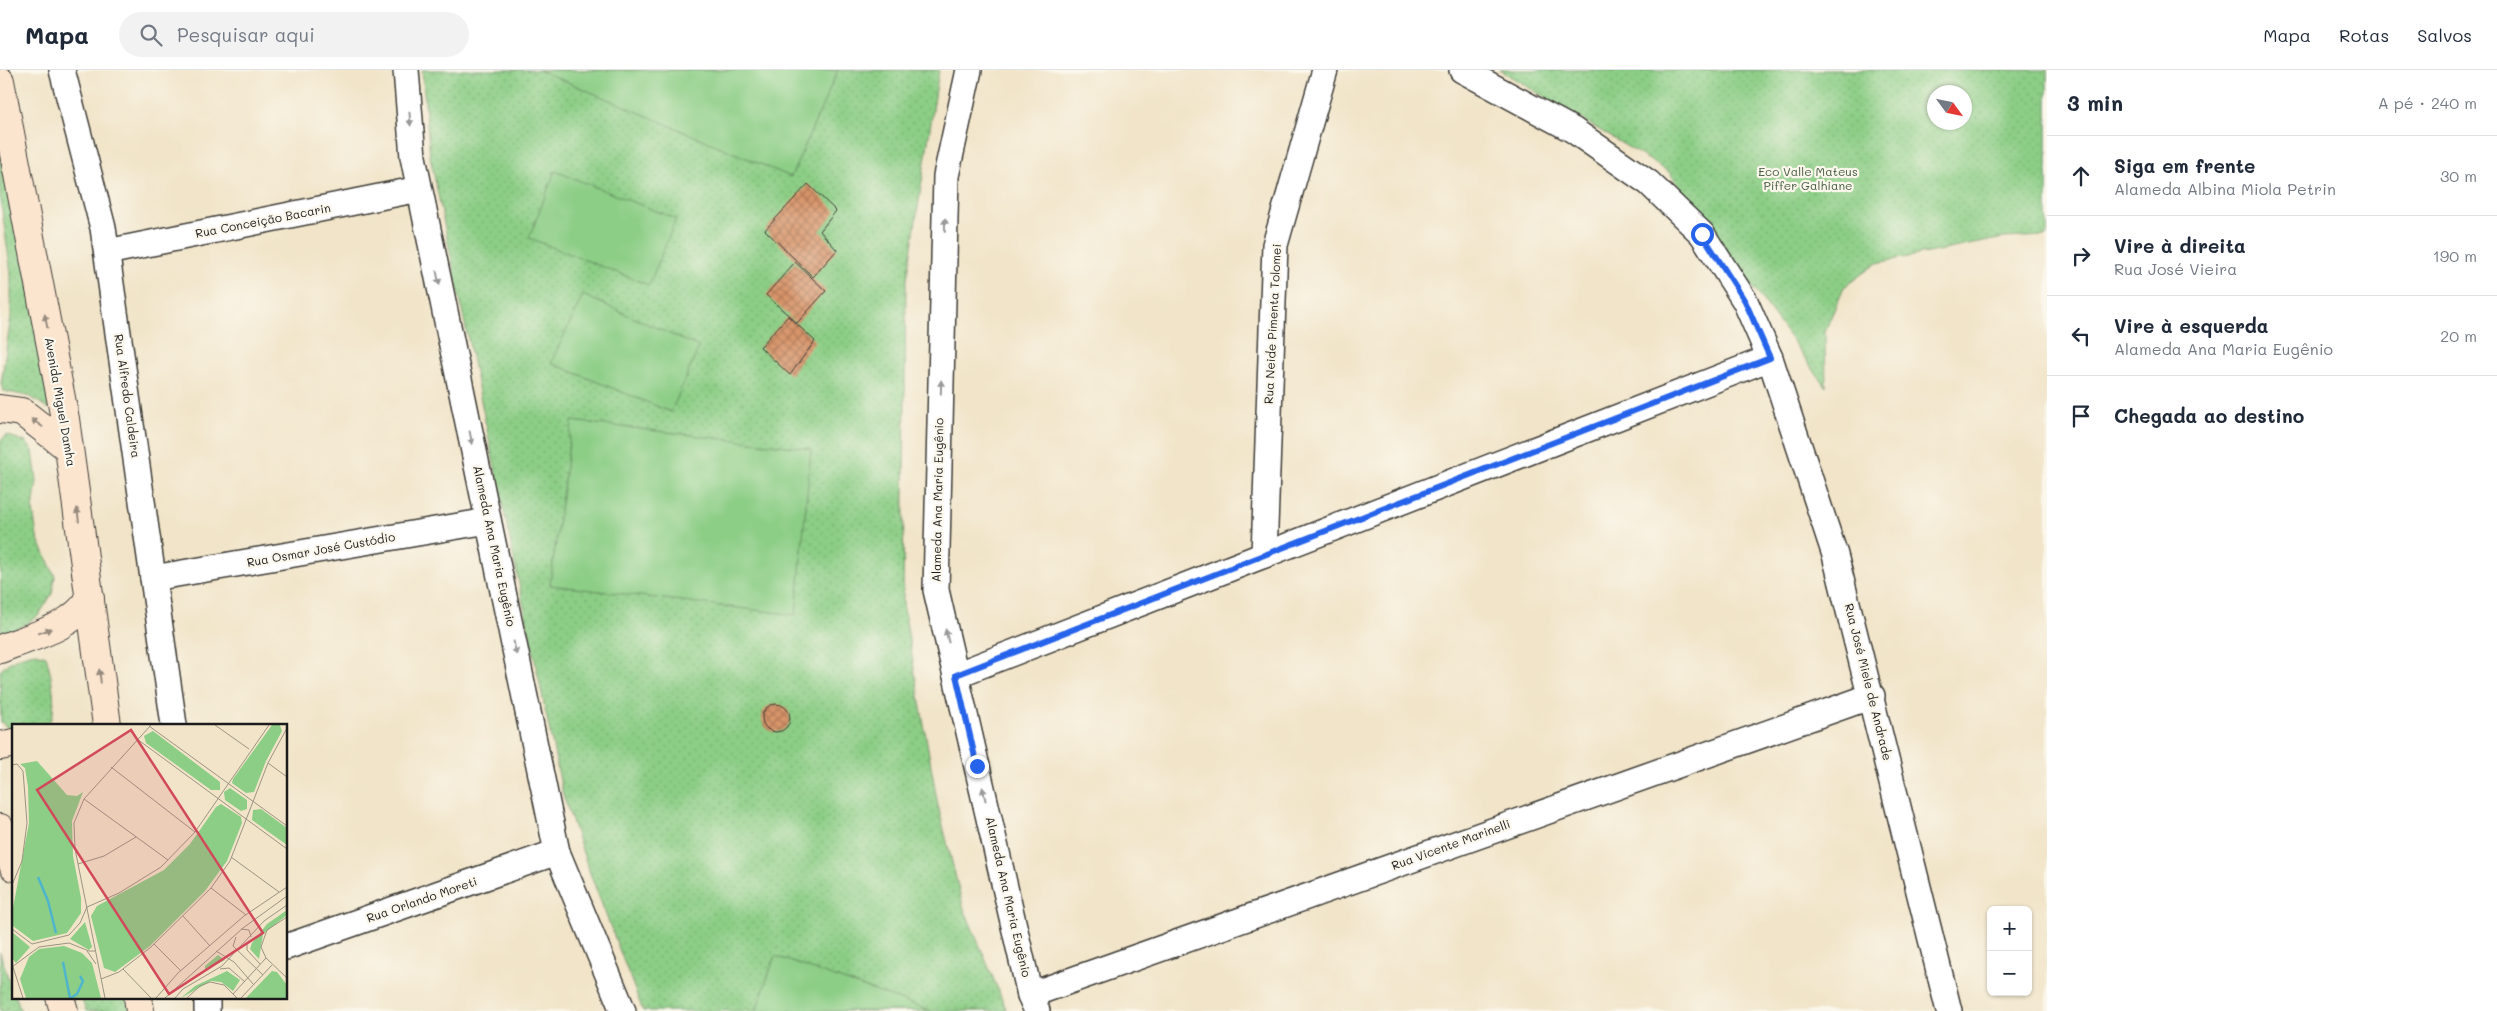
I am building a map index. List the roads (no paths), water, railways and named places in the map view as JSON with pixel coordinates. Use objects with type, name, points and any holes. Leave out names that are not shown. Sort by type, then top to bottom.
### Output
[{"type":"street","name":"Rua Alfredo Caldeira","points":[[62,70],[103,228],[174,724]]},
{"type":"street","name":"Alameda Ana Maria Eugênio","points":[[406,70],[413,157],[419,189],[557,852],[623,1011]]},
{"type":"street","name":"Alameda Ana Maria Eugênio","points":[[969,70],[946,176],[936,590],[1034,1003]]},
{"type":"street","name":"Rua Neide Pimenta Tolomei","points":[[1264,555],[1275,245],[1325,70]]},
{"type":"street","name":"Rua José Miele de Andrade","points":[[1462,70],[1573,130],[1648,183],[1702,234],[1745,301],[1770,358],[1835,556],[1872,696],[1949,1011]]},
{"type":"street","name":"Avenida Miguel Damha","points":[[0,82],[63,409],[107,724]]},
{"type":"street","name":"Rua Conceição Bacarin","points":[[107,252],[419,189]]},
{"type":"street","points":[[956,675],[1770,358]]},
{"type":"street","points":[[0,409],[22,412],[68,448]]},
{"type":"street","name":"Rua Osmar José Custódio","points":[[153,578],[488,521]]},
{"type":"street","points":[[0,648],[61,625],[73,618],[90,600]]},
{"type":"street","name":"Rua Vicente Marinelli","points":[[1034,1003],[1872,696]]},
{"type":"street","name":"Rua Orlando Moreti","points":[[288,946],[557,852]]},
{"type":"street","points":[[60,998],[64,1011]]},
{"type":"street","points":[[138,998],[140,1011]]},
{"type":"street","points":[[207,998],[207,1011]]},
{"type":"park label","name":"Eco Valle Mateus Piffer Galhiane","points":[[1808,179]]}]
